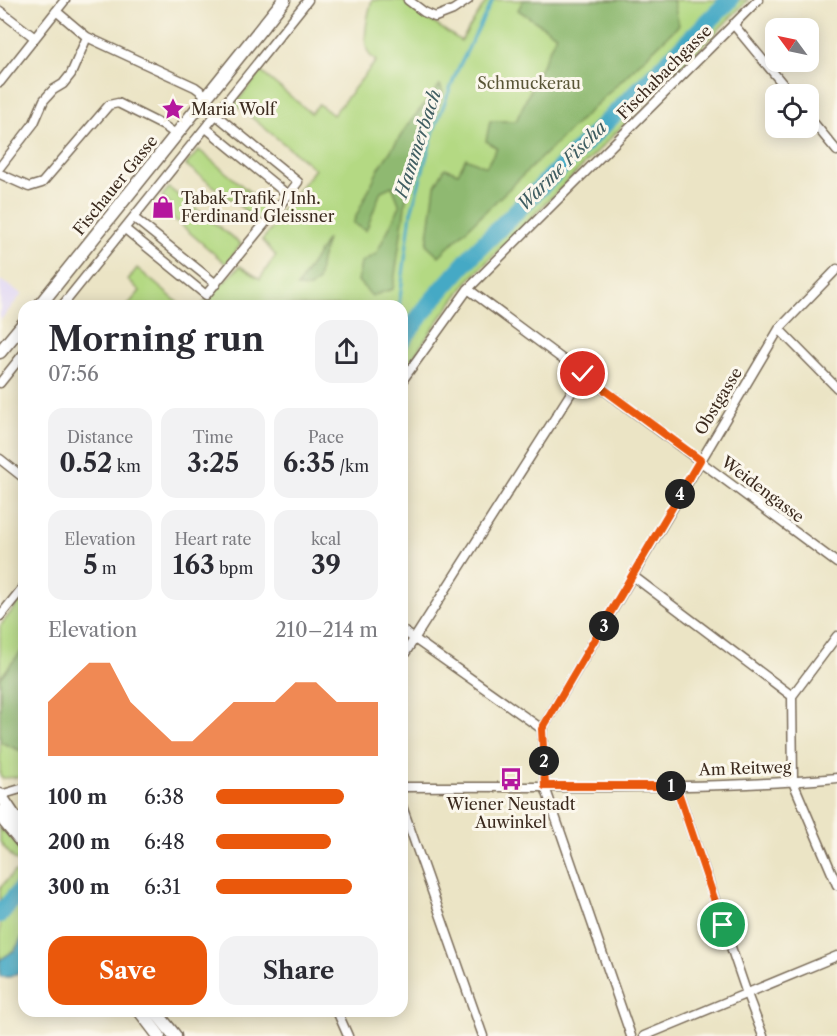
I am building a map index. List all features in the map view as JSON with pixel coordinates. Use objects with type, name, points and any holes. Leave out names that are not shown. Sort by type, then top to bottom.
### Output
[{"type":"main road","name":"Fischauer Gasse","points":[[44,300],[284,0]]},
{"type":"main road","points":[[0,352],[18,330]]},
{"type":"main road","points":[[0,797],[18,822]]},
{"type":"main road","points":[[2,817],[18,837]]},
{"type":"main road","points":[[145,1017],[159,1036]]},
{"type":"main road","points":[[160,1017],[175,1036]]},
{"type":"street","points":[[0,82],[65,0]]},
{"type":"street","points":[[68,300],[308,0]]},
{"type":"street","points":[[408,0],[435,17],[453,10],[468,0]]},
{"type":"street","name":"Fischabachgasse","points":[[408,373],[468,289],[758,0]]},
{"type":"street","points":[[0,11],[34,38]]},
{"type":"street","points":[[56,11],[87,37],[195,87],[207,96]]},
{"type":"street","points":[[733,24],[783,84]]},
{"type":"street","points":[[0,167],[34,123],[44,100],[71,74],[87,37]]},
{"type":"street","points":[[0,174],[29,187],[42,183],[109,105],[118,104],[164,126],[177,135]]},
{"type":"street","points":[[125,229],[206,295],[288,195],[298,182],[216,116]]},
{"type":"street","points":[[206,128],[288,195]]},
{"type":"street","points":[[819,129],[837,151]]},
{"type":"street","points":[[134,218],[216,284]]},
{"type":"street","name":"Obstgasse","points":[[542,729],[779,329],[837,269]]},
{"type":"street","name":"Weidengasse","points":[[468,289],[837,563]]},
{"type":"street","points":[[779,329],[837,388]]},
{"type":"street","points":[[0,383],[18,360]]},
{"type":"street","points":[[408,648],[583,374]]},
{"type":"street","points":[[0,459],[18,473]]},
{"type":"street","points":[[633,576],[792,696]]},
{"type":"street","points":[[0,616],[18,594]]},
{"type":"street","points":[[408,634],[542,729],[545,786],[632,1036]]},
{"type":"street","points":[[837,636],[792,696],[793,782],[837,885]]},
{"type":"street","name":"Am Reitweg","points":[[408,787],[676,786],[793,782],[837,778]]},
{"type":"street","points":[[676,786],[763,1036]]},
{"type":"street","points":[[0,797],[18,789]]},
{"type":"street","points":[[408,823],[483,1036]]},
{"type":"street","points":[[644,1036],[837,956]]},
{"type":"street","points":[[340,1017],[348,1036]]},
{"type":"shaded area","points":[[0,280],[22,294],[0,321]]},
{"type":"green space","name":"Schmuckerau","points":[[372,0],[402,0],[461,41],[487,0],[748,0],[468,281],[408,364],[408,342],[428,313],[478,256],[706,17],[472,252],[408,325],[408,300],[207,300],[240,266],[260,279],[276,256],[262,240],[282,217],[279,214],[315,169],[235,104],[261,72],[311,113],[319,104],[333,115],[376,61],[369,55],[367,49],[366,27]]},
{"type":"green space","points":[[523,0],[673,0],[679,25],[439,256],[427,245],[435,186],[445,168],[458,173],[466,158],[486,167],[497,148],[486,141],[490,121],[516,121],[556,35],[518,10]]},
{"type":"green space","points":[[707,16],[712,22],[478,256],[428,313],[408,342],[408,324],[472,252]]},
{"type":"green space","points":[[440,85],[443,92],[407,193],[393,289],[372,296],[358,281],[361,262],[376,254],[400,206],[392,186],[381,191],[366,231],[353,223],[379,168],[410,122]]},
{"type":"green space","points":[[199,150],[270,209],[256,226],[245,217],[247,212],[186,165]]},
{"type":"green space","points":[[169,188],[241,244],[226,264],[166,212],[172,205],[162,196]]},
{"type":"green space","points":[[327,239],[318,281],[310,288],[297,287]]},
{"type":"green space","points":[[137,268],[175,300],[132,300],[140,291],[128,280]]},
{"type":"green space","points":[[18,604],[18,777],[0,776],[0,626]]},
{"type":"green space","points":[[18,656],[18,750],[0,742],[0,678]]},
{"type":"green space","points":[[0,827],[18,846],[18,862],[13,858],[0,842]]},
{"type":"green space","points":[[14,872],[18,873],[18,945],[15,950],[0,960],[0,888]]},
{"type":"water","points":[[18,945],[18,973],[10,977],[0,977],[0,960],[15,950]]},
{"type":"waterway","name":"Hammerbach","points":[[400,300],[411,213],[434,130],[457,71],[493,0]]},
{"type":"waterway","name":"Warme Fischa","points":[[408,332],[474,253],[730,0]]},
{"type":"waterway","name":"Warme Fischa","points":[[0,914],[18,893]]},
{"type":"place","name":"Maria Wolf","points":[[173,109]]},
{"type":"place","name":"Tabak Trafik / Inh. Ferdinand Gleissner","points":[[163,207]]},
{"type":"place","name":"Wiener Neustadt Auwinkel","points":[[511,779]]},
{"type":"route","points":[[583,374],[700,460],[542,729],[545,786],[676,786],[723,925]]}]
